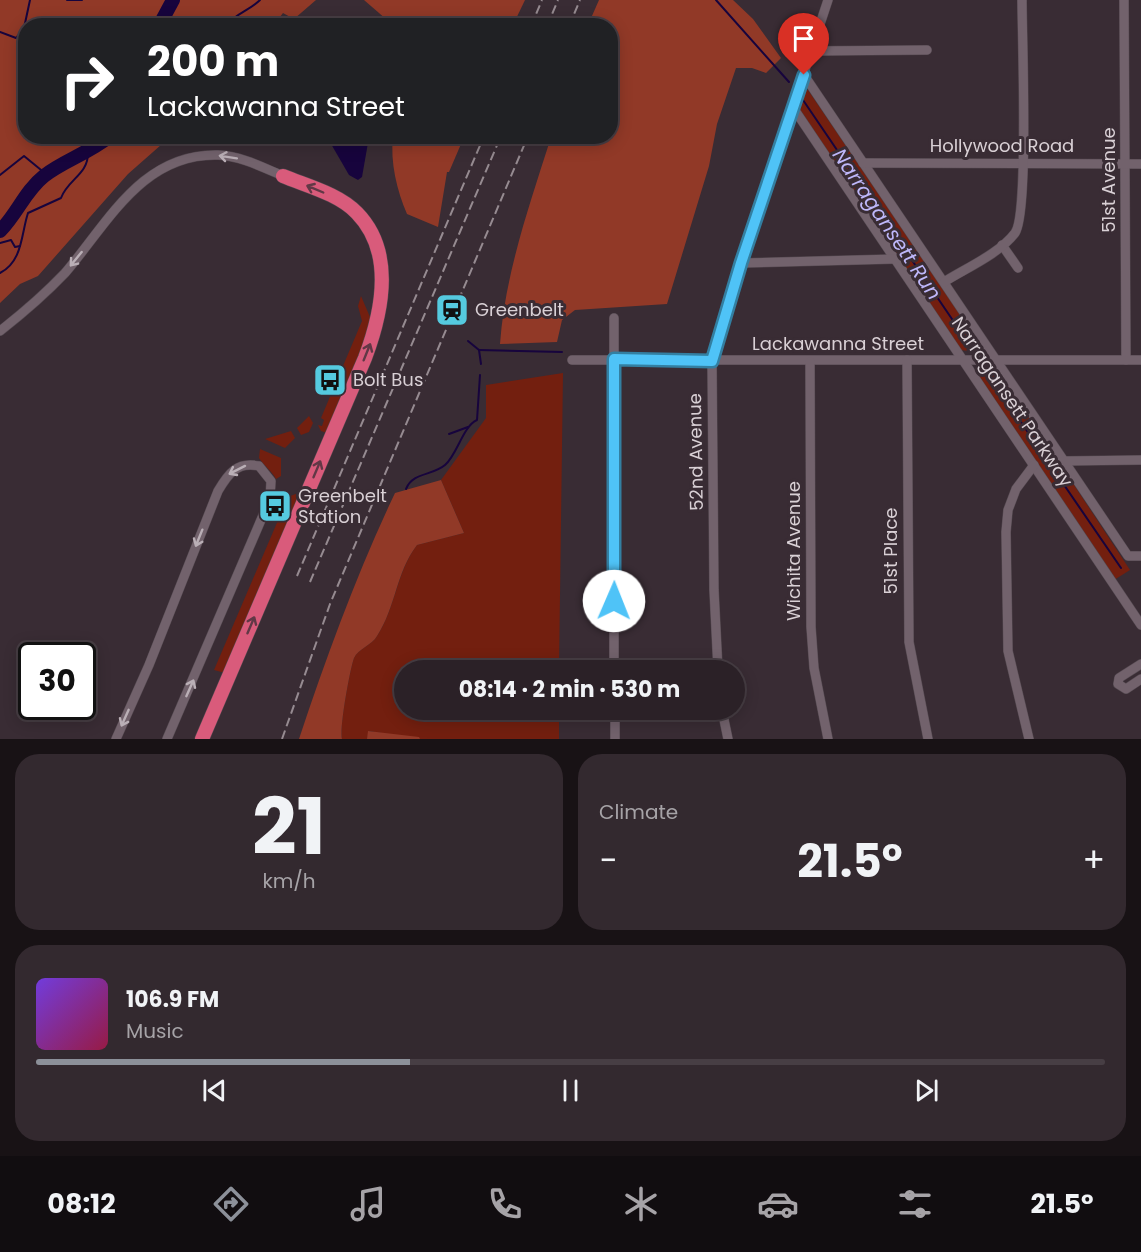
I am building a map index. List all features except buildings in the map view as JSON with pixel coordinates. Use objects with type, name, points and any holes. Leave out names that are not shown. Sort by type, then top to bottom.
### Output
[{"type":"highway","points":[[202,739],[373,336],[382,296],[378,257],[373,239],[356,212],[330,196],[283,176]]},
{"type":"street","name":"52nd Avenue","points":[[717,660],[714,601],[712,361],[741,263],[794,110],[828,0]]},
{"type":"street","points":[[944,282],[1002,245],[1018,228],[1022,209],[1022,0]]},
{"type":"street","name":"51st Avenue","points":[[1124,0],[1126,360]]},
{"type":"street","points":[[812,51],[927,50]]},
{"type":"street","name":"Narragansett Parkway","points":[[804,75],[1128,556],[1141,556]]},
{"type":"street","name":"Narragansett Parkway","points":[[794,110],[1141,625]]},
{"type":"street","points":[[0,331],[27,309],[64,273],[129,194],[146,178],[164,166],[181,159],[218,155],[247,161],[283,176]]},
{"type":"street","name":"Hollywood Road","points":[[863,163],[1141,164]]},
{"type":"street","points":[[1002,245],[1018,268]]},
{"type":"street","points":[[741,263],[896,259]]},
{"type":"street","points":[[614,318],[614,660]]},
{"type":"street","name":"Lackawanna Street","points":[[572,360],[810,362],[1141,360]]},
{"type":"street","name":"51st Place","points":[[907,360],[909,642],[927,739]]},
{"type":"street","name":"Wichita Avenue","points":[[810,362],[811,627],[814,668],[828,739]]},
{"type":"street","points":[[1064,461],[1141,460]]},
{"type":"street","points":[[116,739],[218,491],[233,470],[245,465],[259,466],[271,481],[270,499],[167,739]]},
{"type":"street","points":[[1029,739],[1008,651],[1006,532],[1008,510],[1016,489],[1020,480],[1034,465]]},
{"type":"street","points":[[1141,664],[1119,678],[1118,684],[1126,688],[1141,679]]},
{"type":"street","points":[[615,720],[615,739]]},
{"type":"street","points":[[724,720],[728,739]]},
{"type":"shaded area","points":[[0,0],[316,0],[295,18],[283,13],[279,18],[18,18],[18,144],[162,144],[128,174],[38,276],[20,284],[0,303]]},
{"type":"shaded area","points":[[364,0],[525,0],[516,18],[385,18]]},
{"type":"shaded area","points":[[599,0],[733,0],[753,19],[781,58],[766,73],[752,68],[736,68],[717,124],[709,166],[667,304],[575,310],[562,320],[557,342],[500,344],[513,265],[549,144],[618,144],[618,18],[591,18]]},
{"type":"shaded area","points":[[803,90],[808,90],[981,345],[978,352],[960,350],[799,111]]},
{"type":"shaded area","points":[[331,144],[368,144],[362,177],[358,180],[349,175]]},
{"type":"shaded area","points":[[393,144],[461,144],[447,172],[438,227],[407,214],[395,176]]},
{"type":"shaded area","points":[[361,296],[373,324],[327,433],[321,431],[318,425],[322,426],[324,420],[321,418],[362,321],[358,306]]},
{"type":"shaded area","points":[[980,367],[997,368],[1130,570],[1114,580],[978,375],[977,370]]},
{"type":"shaded area","points":[[563,373],[559,660],[394,660],[394,720],[559,720],[559,739],[420,739],[369,731],[367,739],[342,739],[343,712],[354,658],[375,639],[383,625],[410,556],[417,545],[464,533],[441,480],[486,418],[486,385]]},
{"type":"shaded area","points":[[309,416],[313,423],[309,432],[301,435],[297,428]]},
{"type":"shaded area","points":[[291,431],[295,438],[285,448],[265,439]]},
{"type":"shaded area","points":[[260,449],[281,458],[281,476],[276,479],[261,461]]},
{"type":"shaded area","points":[[441,480],[464,533],[417,545],[410,555],[383,625],[375,639],[354,658],[343,712],[342,739],[299,739],[343,614],[395,493]]},
{"type":"shaded area","points":[[303,491],[225,673],[214,670],[288,497]]},
{"type":"shaded area","points":[[368,731],[419,737],[420,739],[367,739]]},
{"type":"waterway","points":[[26,18],[30,0]]},
{"type":"waterway","points":[[67,0],[82,0]]},
{"type":"waterway","points":[[163,18],[173,0]]},
{"type":"waterway","points":[[233,18],[260,0]]},
{"type":"waterway","name":"Narragansett Run","points":[[716,0],[789,82]]},
{"type":"waterway","points":[[0,32],[16,38],[18,36]]},
{"type":"waterway","name":"Narragansett Run","points":[[803,100],[971,347]]},
{"type":"waterway","points":[[0,231],[37,182],[59,166],[98,144]]},
{"type":"waterway","points":[[0,273],[8,268],[17,254],[28,213],[61,198],[68,186],[85,167],[88,153]]},
{"type":"waterway","points":[[0,175],[24,156],[46,174]]},
{"type":"waterway","points":[[0,243],[11,240],[15,247],[20,246]]},
{"type":"waterway","points":[[468,341],[479,350],[481,364]]},
{"type":"waterway","points":[[479,350],[562,352]]},
{"type":"waterway","name":"Narragansett Run","points":[[986,371],[1121,568]]},
{"type":"waterway","points":[[406,489],[413,480],[445,465],[468,428],[477,420],[480,375]]},
{"type":"waterway","points":[[449,434],[468,427]]},
{"type":"railway","points":[[534,18],[542,0]]},
{"type":"railway","points":[[550,18],[558,0]]},
{"type":"railway","points":[[572,18],[580,0]]},
{"type":"railway","points":[[297,576],[481,144]]},
{"type":"railway","points":[[310,582],[498,144]]},
{"type":"railway","points":[[282,739],[330,604],[525,144]]},
{"type":"place","name":"Greenbelt","points":[[452,310]]},
{"type":"place","name":"Bolt Bus","points":[[330,380]]},
{"type":"place","name":"Greenbelt Station","points":[[275,506]]},
{"type":"route","points":[[614,601],[614,359],[712,361],[741,263],[804,75]]}]
